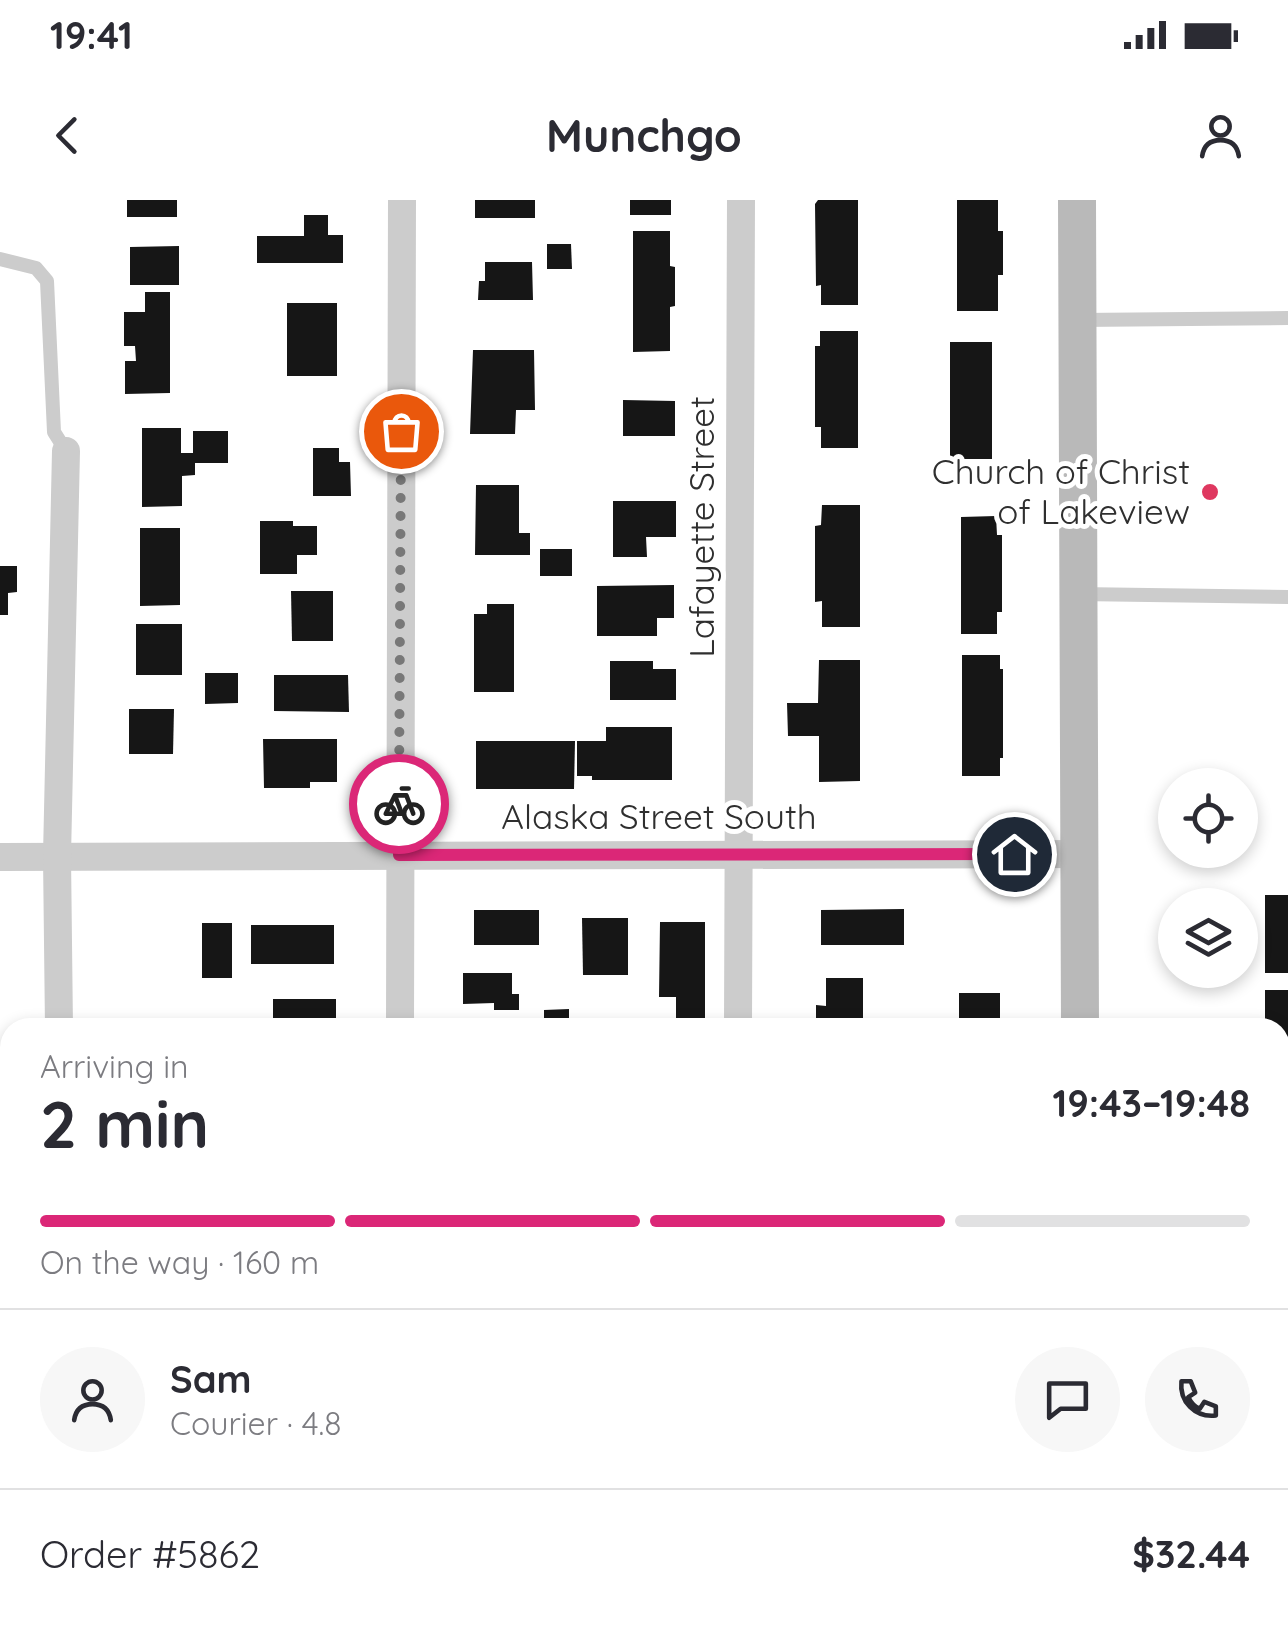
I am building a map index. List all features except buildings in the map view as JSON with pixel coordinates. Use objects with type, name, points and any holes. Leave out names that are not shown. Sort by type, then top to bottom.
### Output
[{"type":"main road","points":[[1077,200],[1080,1018]]},
{"type":"street","points":[[400,1018],[402,200]]},
{"type":"street","name":"Lafayette Street","points":[[738,1018],[741,200]]},
{"type":"street","points":[[60,1018],[57,856],[66,451]]},
{"type":"street","name":"Alaska Street South","points":[[0,857],[1078,854]]},
{"type":"lane","points":[[0,259],[36,268],[47,281],[54,432],[66,451]]},
{"type":"lane","points":[[1077,320],[1288,318]]},
{"type":"lane","points":[[1078,594],[1288,597]]},
{"type":"way so far","points":[[399,804],[401,431]]},
{"type":"place","name":"Church of Christ of Lakeview","points":[[1210,492]]},
{"type":"route","points":[[399,804],[399,855],[1014,854]]}]
